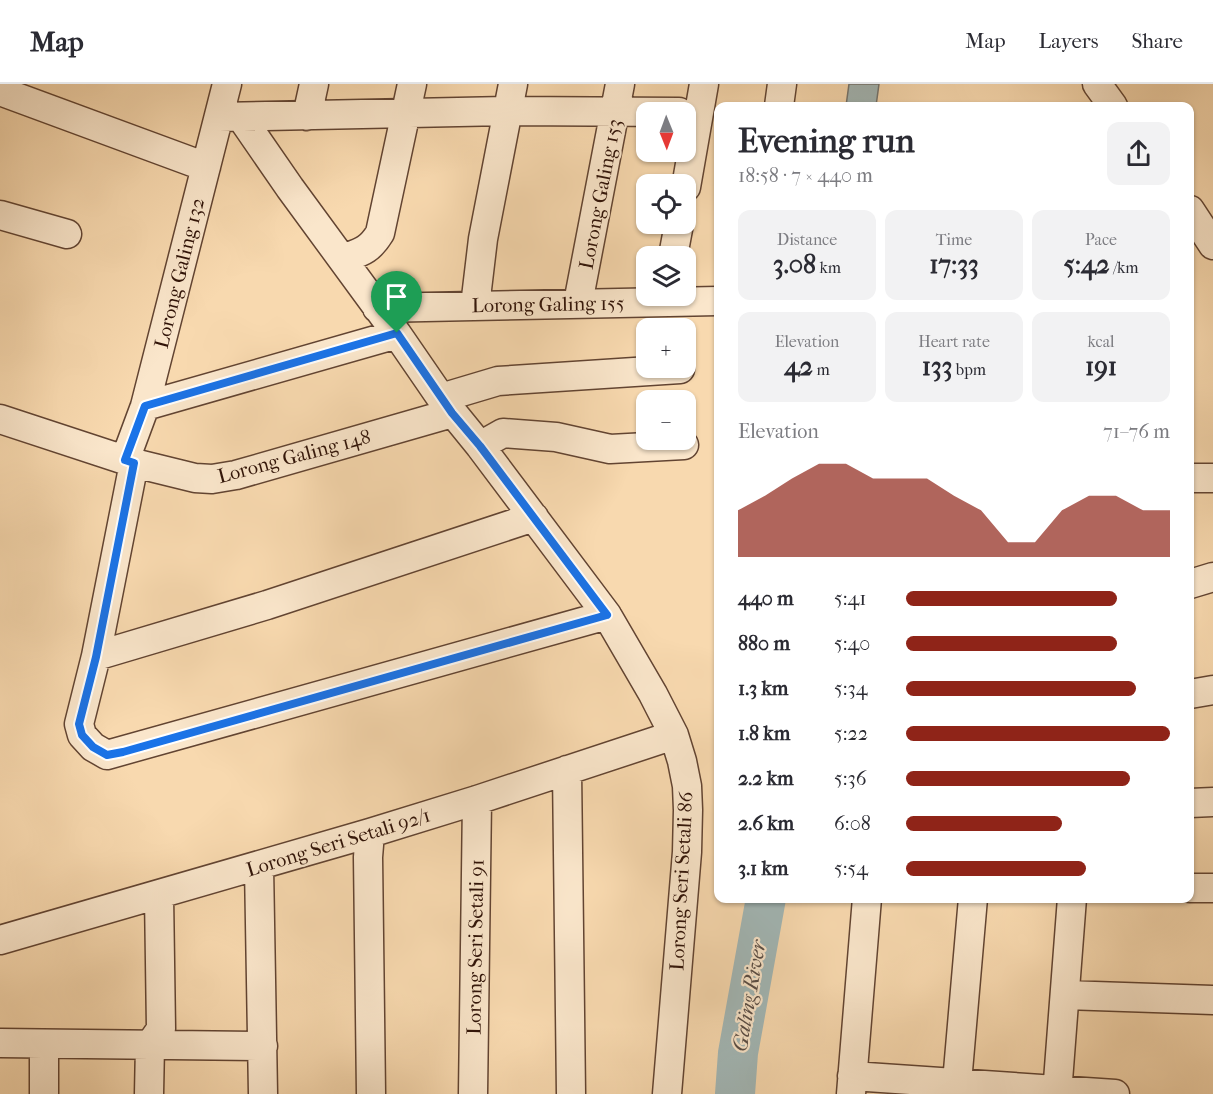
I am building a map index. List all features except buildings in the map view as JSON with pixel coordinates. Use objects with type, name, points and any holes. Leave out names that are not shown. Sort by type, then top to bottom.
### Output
[{"type":"street","name":"Lorong Galing 132","points":[[226,84],[230,117],[206,167],[129,462],[96,657],[79,724],[82,735],[93,747],[107,755],[607,615]]},
{"type":"street","points":[[307,116],[314,84]]},
{"type":"street","points":[[342,259],[364,251],[372,245],[380,233],[412,84]]},
{"type":"street","points":[[475,306],[483,239],[513,84]]},
{"type":"street","points":[[696,110],[704,84]]},
{"type":"street","points":[[780,102],[782,84]]},
{"type":"street","points":[[1097,84],[1110,102]]},
{"type":"street","points":[[0,91],[206,167]]},
{"type":"street","points":[[230,117],[506,111],[618,98],[639,102]]},
{"type":"street","name":"Lorong Galing 153","points":[[578,303],[618,98]]},
{"type":"street","name":"Lorong Seri Setali 86","points":[[230,117],[290,188],[447,405],[607,615],[674,735],[683,769],[688,810],[687,852],[667,1094]]},
{"type":"street","points":[[1196,211],[1213,245]]},
{"type":"street","points":[[0,214],[67,234]]},
{"type":"street","name":"Lorong Galing 155","points":[[377,308],[636,300]]},
{"type":"street","name":"Lorong Galing 155","points":[[696,300],[714,301]]},
{"type":"street","points":[[145,406],[397,333]]},
{"type":"street","name":"Lorong Galing 148","points":[[0,419],[129,462],[195,478],[212,479],[236,475],[447,405],[498,381],[636,372]]},
{"type":"street","points":[[480,446],[503,433],[555,437],[610,449],[636,448]]},
{"type":"street","points":[[1194,478],[1213,478]]},
{"type":"street","points":[[96,657],[267,605],[534,517]]},
{"type":"street","points":[[1194,583],[1213,578]]},
{"type":"street","points":[[1194,693],[1213,690]]},
{"type":"street","name":"Lorong Seri Setali 92/1","points":[[0,940],[370,833],[674,735]]},
{"type":"street","points":[[567,771],[571,1094]]},
{"type":"street","name":"Lorong Seri Setali 91","points":[[473,1094],[477,800]]},
{"type":"street","points":[[1194,803],[1213,802]]},
{"type":"street","points":[[370,833],[368,858],[371,1094]]},
{"type":"street","points":[[259,866],[263,1094]]},
{"type":"street","points":[[1194,888],[1213,888]]},
{"type":"street","points":[[149,1094],[150,1045],[161,1029],[159,895]]},
{"type":"street","points":[[867,903],[851,1085],[1116,1094]]},
{"type":"street","points":[[956,1089],[973,903]]},
{"type":"street","points":[[1057,1092],[1072,903]]},
{"type":"street","points":[[1065,995],[1213,1000]]},
{"type":"street","points":[[0,1043],[263,1046]]},
{"type":"street","points":[[44,1094],[45,1044]]},
{"type":"shaded area","points":[[849,84],[879,84],[877,102],[847,102]]},
{"type":"waterway","name":"Galing River","points":[[735,1094],[738,1053],[765,903]]},
{"type":"route","points":[[397,333],[452,413],[480,446],[607,615],[123,752],[107,755],[93,747],[82,735],[79,724],[96,657],[134,463],[125,460],[145,406],[397,333]]}]
